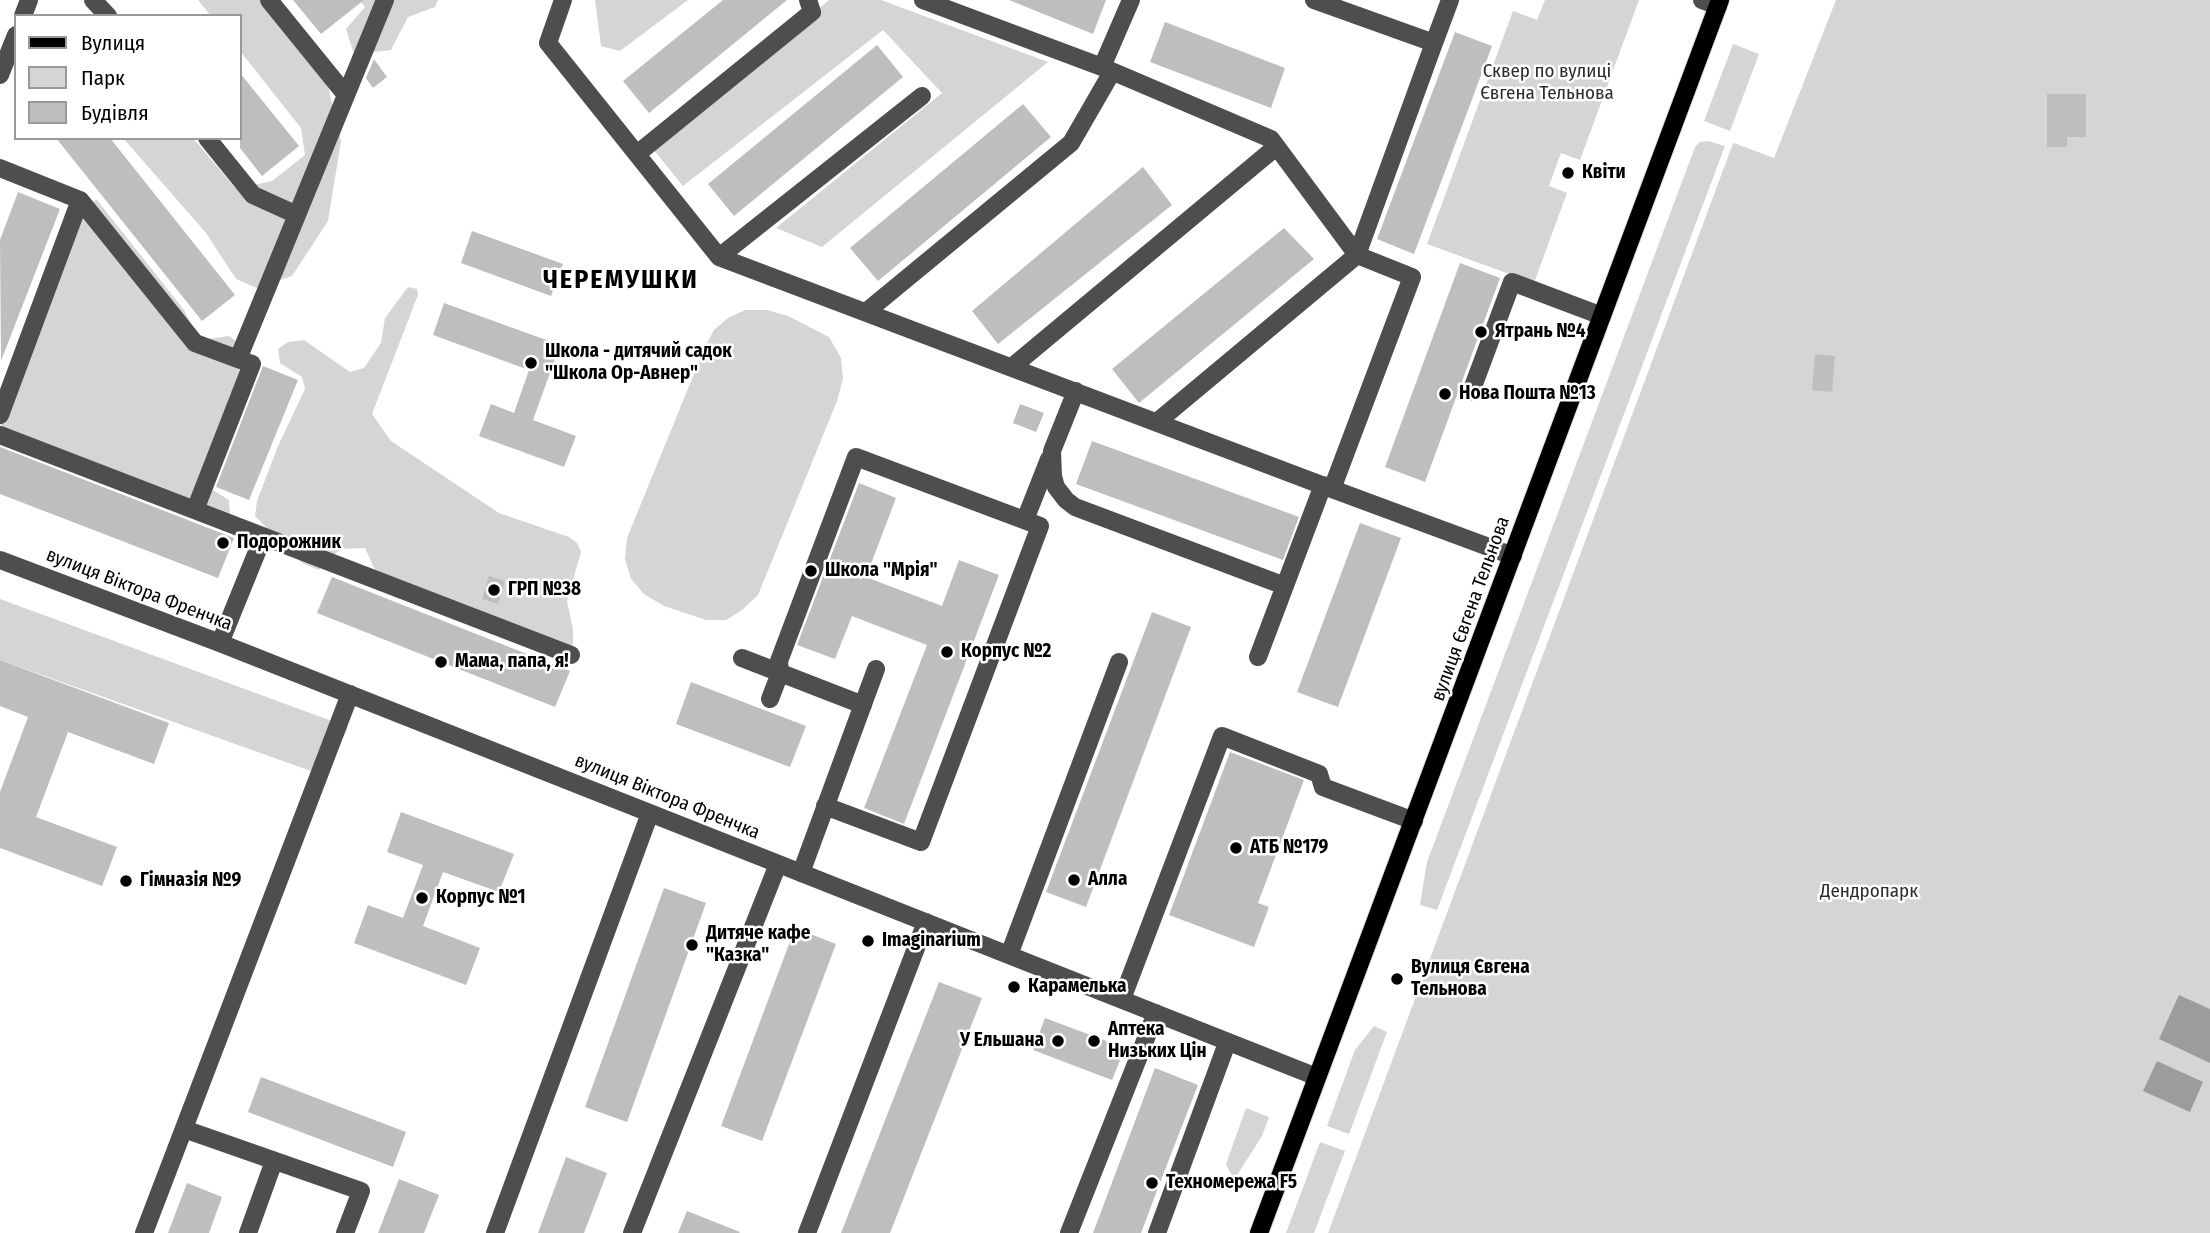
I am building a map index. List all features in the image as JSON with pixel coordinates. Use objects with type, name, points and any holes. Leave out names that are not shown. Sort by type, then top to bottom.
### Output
[{"type":"main road","name":"вулиця Євгена Тельнова","points":[[1259,1233],[1602,316],[1713,2]]},
{"type":"street","points":[[93,0],[106,14]]},
{"type":"street","points":[[269,0],[346,95]]},
{"type":"street","points":[[238,359],[385,0]]},
{"type":"street","points":[[563,0],[548,43],[719,257],[1513,556]]},
{"type":"street","points":[[637,154],[812,12],[808,0]]},
{"type":"street","points":[[923,0],[1107,69],[1271,139],[1357,255],[1412,277],[1258,657]]},
{"type":"street","points":[[866,312],[1071,144],[1107,69],[1131,0]]},
{"type":"street","points":[[1314,0],[1434,43]]},
{"type":"street","points":[[1157,422],[1357,255],[1450,0]]},
{"type":"street","points":[[0,75],[14,40]]},
{"type":"street","points":[[719,257],[922,96]]},
{"type":"street","points":[[209,140],[253,195],[297,215]]},
{"type":"street","points":[[1012,368],[1276,147]]},
{"type":"street","points":[[0,168],[80,200],[195,343],[252,364],[195,510]]},
{"type":"street","points":[[0,415],[80,200]]},
{"type":"street","points":[[1471,392],[1512,282],[1602,316]]},
{"type":"street","points":[[1025,520],[1076,391]]},
{"type":"street","points":[[0,435],[570,655]]},
{"type":"street","points":[[1052,451],[1056,487],[1075,507],[1285,586]]},
{"type":"street","points":[[770,699],[780,673],[779,661],[856,457],[1040,526],[921,842],[825,806]]},
{"type":"street","points":[[220,643],[263,537]]},
{"type":"street","name":"вулиця Віктора Френчка","points":[[0,560],[350,694],[1317,1077]]},
{"type":"street","points":[[741,658],[863,705]]},
{"type":"street","points":[[1009,955],[1119,663]]},
{"type":"street","points":[[801,873],[876,669]]},
{"type":"street","points":[[144,1233],[350,694]]},
{"type":"street","points":[[1122,999],[1222,736],[1319,774],[1323,787],[1414,821]]},
{"type":"street","points":[[495,1233],[650,813]]},
{"type":"street","points":[[632,1233],[778,864]]},
{"type":"street","points":[[807,1233],[926,922]]},
{"type":"street","points":[[1069,1233],[1156,1013]]},
{"type":"street","points":[[1157,1233],[1227,1042]]},
{"type":"street","points":[[184,1129],[361,1191],[345,1233]]},
{"type":"street","points":[[248,1233],[274,1161]]},
{"type":"green space","points":[[198,0],[280,0],[328,86],[341,141],[328,221],[292,276],[257,288],[236,279],[206,233],[125,140],[195,140],[236,189],[272,181],[305,155],[301,128],[242,54],[242,14],[209,14]]},
{"type":"green space","points":[[359,0],[438,0],[435,7],[408,17],[391,50],[354,54],[346,29],[365,7]]},
{"type":"green space","points":[[595,0],[688,0],[620,51],[601,46]]},
{"type":"green space","points":[[829,0],[881,0],[1048,62],[822,247],[776,228],[942,93],[883,30],[683,186],[653,149]]},
{"type":"green space","name":"Сквер по вулиці Євгена Тельнова","points":[[1545,0],[1639,0],[1580,160],[1561,153],[1549,186],[1567,193],[1534,283],[1427,244],[1513,11],[1537,20]]},
{"type":"green space","name":"Дендропарк","points":[[1836,0],[2210,0],[2210,1233],[1328,1233],[1732,146],[1734,143],[1774,158]]},
{"type":"green space","points":[[1733,44],[1759,54],[1730,131],[1704,121]]},
{"type":"green space","points":[[1708,141],[1725,146],[1437,910],[1420,905],[1427,862],[1695,147],[1700,142]]},
{"type":"green space","points":[[97,200],[184,310],[197,335],[208,339],[229,336],[249,351],[257,366],[211,489],[229,500],[230,516],[1,432],[0,397],[73,204]]},
{"type":"green space","points":[[408,287],[417,289],[418,295],[372,414],[391,441],[499,513],[569,537],[577,543],[581,552],[567,601],[573,629],[573,645],[549,652],[376,572],[365,548],[340,549],[319,570],[302,563],[255,516],[257,501],[278,446],[305,389],[302,377],[280,363],[278,349],[288,342],[304,340],[350,372],[364,368],[381,343],[385,318]]},
{"type":"green space","points":[[745,310],[767,310],[788,316],[829,337],[841,358],[843,379],[837,401],[758,595],[726,620],[706,620],[664,606],[644,594],[631,579],[625,559],[627,538],[705,347],[714,330],[728,318]]},
{"type":"green space","points":[[0,599],[348,727],[325,776],[0,660]]},
{"type":"green space","points":[[1374,1026],[1387,1032],[1349,1134],[1327,1126],[1355,1050]]},
{"type":"green space","points":[[1246,1108],[1269,1117],[1262,1136],[1234,1180],[1226,1164]]},
{"type":"green space","points":[[1320,1142],[1345,1151],[1314,1233],[1286,1233]]},
{"type":"shaded area","points":[[2179,995],[2210,1009],[2210,1063],[2159,1039]]},
{"type":"shaded area","points":[[2157,1061],[2203,1082],[2190,1112],[2143,1091]]},
{"type":"building","points":[[293,0],[364,0],[321,34]]},
{"type":"building","points":[[723,0],[787,0],[649,113],[623,81]]},
{"type":"building","points":[[1009,0],[1106,0],[1093,34]]},
{"type":"building","points":[[1165,22],[1285,68],[1271,108],[1150,62]]},
{"type":"building","points":[[1455,32],[1492,46],[1414,254],[1377,239]]},
{"type":"building","points":[[877,45],[903,77],[734,216],[708,184]]},
{"type":"building","points":[[374,59],[387,77],[373,88],[366,78]]},
{"type":"building","points":[[242,75],[299,146],[262,176],[240,148]]},
{"type":"building","points":[[2047,94],[2086,94],[2086,137],[2067,137],[2067,147],[2047,147]]},
{"type":"building","points":[[1023,104],[1051,137],[878,281],[850,248]]},
{"type":"building","points":[[58,140],[112,140],[235,295],[202,321]]},
{"type":"building","points":[[1143,167],[1172,205],[998,344],[972,311]]},
{"type":"building","points":[[18,192],[60,209],[1,361],[0,240]]},
{"type":"building","points":[[1284,228],[1314,259],[1139,403],[1112,369]]},
{"type":"building","points":[[472,231],[563,264],[551,296],[461,263]]},
{"type":"building","points":[[1460,263],[1500,278],[1425,482],[1385,467]]},
{"type":"building","points":[[444,303],[560,345],[533,420],[576,436],[564,467],[479,436],[491,404],[514,413],[529,370],[433,335]]},
{"type":"building","points":[[1815,354],[1835,356],[1832,392],[1812,390]]},
{"type":"building","points":[[263,366],[298,380],[249,500],[216,487]]},
{"type":"building","points":[[1020,404],[1044,413],[1036,432],[1013,423]]},
{"type":"building","points":[[1092,441],[1299,517],[1283,560],[1076,484]]},
{"type":"building","points":[[0,447],[234,538],[218,578],[0,494]]},
{"type":"building","name":"Корпус №2","points":[[859,483],[896,498],[866,577],[942,606],[959,560],[999,575],[904,824],[864,808],[927,645],[852,616],[835,659],[797,645]]},
{"type":"building","points":[[1360,523],[1401,538],[1338,707],[1297,692]]},
{"type":"building","name":"ГРП №38","points":[[489,576],[505,581],[498,604],[482,599]]},
{"type":"building","points":[[332,577],[570,671],[555,707],[317,613]]},
{"type":"building","points":[[1152,612],[1191,627],[1086,907],[1046,892]]},
{"type":"building","points":[[0,660],[169,723],[154,764],[68,732],[36,817],[117,847],[102,886],[0,848],[0,792],[28,717],[0,706]]},
{"type":"building","points":[[691,682],[806,726],[790,767],[676,724]]},
{"type":"building","name":"АТБ №179","points":[[1230,752],[1304,780],[1258,903],[1269,907],[1254,947],[1169,915]]},
{"type":"building","name":"Корпус №1","points":[[401,812],[514,854],[499,892],[443,872],[423,926],[480,948],[466,985],[354,943],[368,905],[403,918],[423,865],[387,852]]},
{"type":"building","points":[[664,888],[706,903],[627,1122],[585,1107]]},
{"type":"building","points":[[795,928],[836,944],[762,1141],[721,1126]]},
{"type":"building","points":[[939,982],[982,998],[890,1233],[841,1233]]},
{"type":"building","points":[[1045,1018],[1125,1048],[1112,1080],[1033,1050]]},
{"type":"building","points":[[1155,1068],[1198,1085],[1141,1233],[1093,1233]]},
{"type":"building","points":[[261,1077],[406,1132],[393,1167],[248,1112]]},
{"type":"building","points":[[566,1157],[607,1173],[584,1233],[538,1233]]},
{"type":"building","points":[[399,1179],[439,1195],[424,1233],[378,1233]]},
{"type":"building","points":[[187,1183],[222,1197],[209,1233],[168,1233]]},
{"type":"building","points":[[687,1211],[740,1232],[678,1233]]},
{"type":"place","name":"Квіти","points":[[1568,173]]},
{"type":"place","name":"Ятрань №4","points":[[1481,332]]},
{"type":"place","name":"Школа - дитячий садок \"Школа Ор-Авнер\"","points":[[531,363]]},
{"type":"place","name":"Нова Пошта №13","points":[[1445,394]]},
{"type":"place","name":"Подорожник","points":[[223,543]]},
{"type":"place","name":"Школа \"Мрія\"","points":[[811,571]]},
{"type":"place","name":"ГРП №38","points":[[494,590]]},
{"type":"place","name":"Корпус №2","points":[[947,652]]},
{"type":"place","name":"Мама, папа, я!","points":[[441,662]]},
{"type":"place","name":"АТБ №179","points":[[1236,848]]},
{"type":"place","name":"Алла","points":[[1074,880]]},
{"type":"place","name":"Гімназія №9","points":[[126,881]]},
{"type":"place","name":"Корпус №1","points":[[422,898]]},
{"type":"place","name":"Imaginarium","points":[[868,941]]},
{"type":"place","name":"Дитяче кафе \"Казка\"","points":[[692,945]]},
{"type":"place","name":"Вулиця Євгена Тельнова","points":[[1397,979]]},
{"type":"place","name":"Карамелька","points":[[1014,987]]},
{"type":"place","name":"У Ельшана","points":[[1058,1041]]},
{"type":"place","name":"Аптека Низьких Цін","points":[[1094,1041]]},
{"type":"place","name":"Техномережа F5","points":[[1152,1183]]},
{"type":"district","name":"ЧЕРЕМУШКИ","points":[[621,281]]}]
